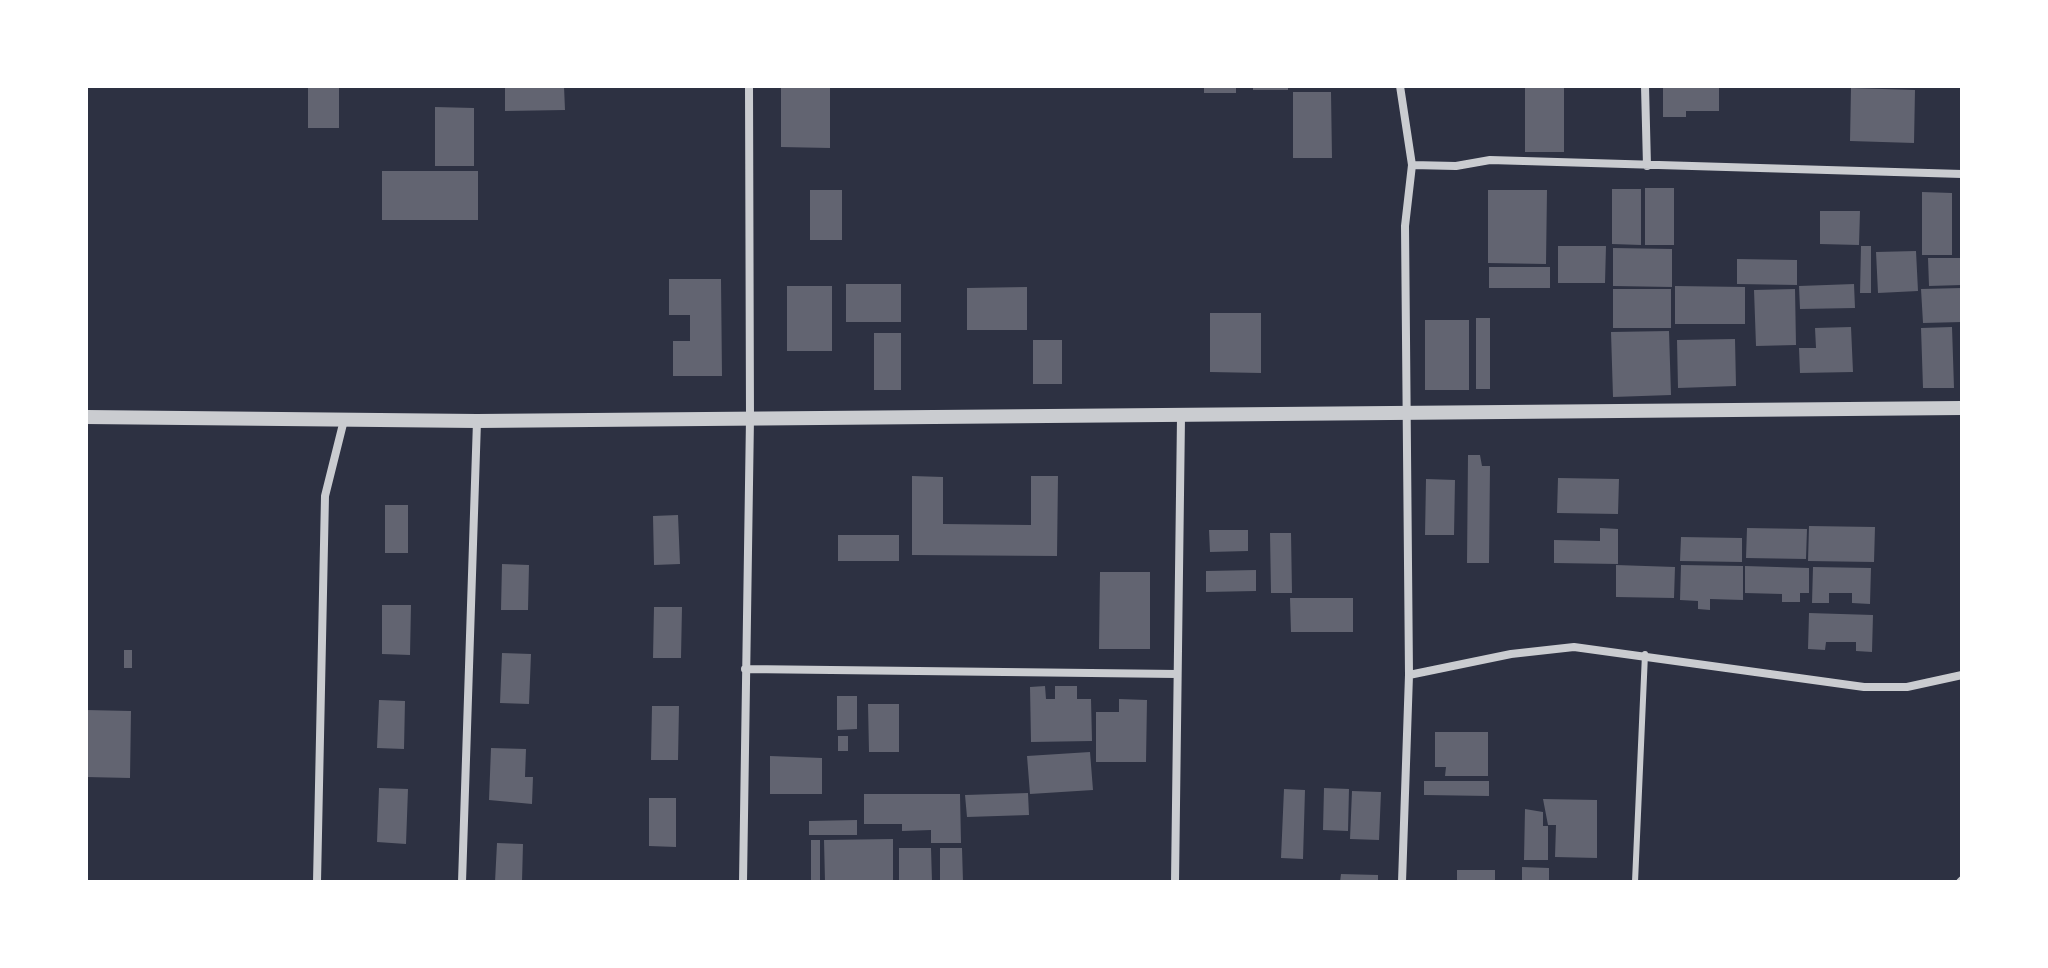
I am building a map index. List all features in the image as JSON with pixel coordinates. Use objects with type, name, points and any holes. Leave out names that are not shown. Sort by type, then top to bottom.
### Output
[{"type":"street","points":[[743,882],[750,418],[749,86]]},
{"type":"street","points":[[1400,86],[1412,165],[1405,226],[1409,675],[1402,882]]},
{"type":"street","points":[[1645,86],[1647,166]]},
{"type":"street","points":[[1412,165],[1456,166],[1490,160],[1962,174]]},
{"type":"street","points":[[86,417],[477,421],[1409,416],[1962,408]]},
{"type":"street","points":[[1175,882],[1181,417]]},
{"type":"street","points":[[317,882],[325,496],[344,420]]},
{"type":"street","points":[[462,882],[477,421]]},
{"type":"street","points":[[1409,675],[1511,654],[1574,647],[1645,654],[1864,687],[1907,687],[1962,675]]},
{"type":"street","points":[[745,669],[1177,674]]},
{"type":"lane","points":[[1635,882],[1645,654]]},
{"type":"building","points":[[308,86],[339,86],[339,128],[308,128]]},
{"type":"building","points":[[505,86],[564,86],[565,110],[505,111]]},
{"type":"building","points":[[1204,86],[1236,86],[1236,93],[1204,93]]},
{"type":"building","points":[[1253,86],[1288,86],[1288,90],[1253,90]]},
{"type":"building","points":[[1663,86],[1719,86],[1719,111],[1686,111],[1686,117],[1663,117]]},
{"type":"building","points":[[1525,87],[1564,88],[1564,152],[1525,152]]},
{"type":"building","points":[[781,88],[830,88],[830,148],[781,147]]},
{"type":"building","points":[[1851,88],[1915,90],[1914,143],[1850,141]]},
{"type":"building","points":[[1293,92],[1331,92],[1332,158],[1293,158]]},
{"type":"building","points":[[435,107],[474,108],[474,166],[435,166]]},
{"type":"building","points":[[382,171],[478,171],[478,220],[382,220]]},
{"type":"building","points":[[1645,188],[1674,188],[1674,245],[1645,245]]},
{"type":"building","points":[[1612,189],[1641,189],[1641,245],[1612,244]]},
{"type":"building","points":[[810,190],[842,190],[842,240],[810,240]]},
{"type":"building","points":[[1488,190],[1547,190],[1546,264],[1488,263]]},
{"type":"building","points":[[1922,192],[1952,193],[1952,255],[1922,255]]},
{"type":"building","points":[[1820,211],[1860,211],[1859,245],[1820,244]]},
{"type":"building","points":[[1558,246],[1606,246],[1605,283],[1558,283]]},
{"type":"building","points":[[1861,246],[1871,246],[1871,293],[1860,293]]},
{"type":"building","points":[[1613,248],[1672,249],[1672,287],[1613,286]]},
{"type":"building","points":[[1916,251],[1918,291],[1878,293],[1876,252]]},
{"type":"building","points":[[1928,258],[1962,258],[1962,285],[1929,286]]},
{"type":"building","points":[[1737,259],[1797,260],[1797,285],[1737,284]]},
{"type":"building","points":[[1489,267],[1550,267],[1550,288],[1489,288]]},
{"type":"building","points":[[669,279],[721,279],[722,376],[673,376],[673,341],[690,341],[690,315],[669,315]]},
{"type":"building","points":[[846,284],[901,284],[901,322],[846,322]]},
{"type":"building","points":[[1854,284],[1855,308],[1800,309],[1799,286]]},
{"type":"building","points":[[787,286],[832,286],[832,351],[787,351]]},
{"type":"building","points":[[1675,286],[1745,287],[1745,324],[1675,324]]},
{"type":"building","points":[[1027,287],[1027,330],[967,330],[967,288]]},
{"type":"building","points":[[1962,288],[1962,322],[1923,323],[1921,289]]},
{"type":"building","points":[[1613,289],[1671,289],[1671,328],[1613,328]]},
{"type":"building","points":[[1795,289],[1796,345],[1756,346],[1754,290]]},
{"type":"building","points":[[1210,313],[1261,313],[1261,373],[1210,372]]},
{"type":"building","points":[[1476,318],[1490,318],[1490,389],[1476,389]]},
{"type":"building","points":[[1425,320],[1469,320],[1469,390],[1425,390]]},
{"type":"building","points":[[1851,327],[1853,372],[1800,373],[1799,348],[1816,348],[1815,328]]},
{"type":"building","points":[[1952,327],[1954,388],[1923,388],[1921,328]]},
{"type":"building","points":[[1669,331],[1671,395],[1613,397],[1611,332]]},
{"type":"building","points":[[874,333],[901,333],[901,390],[874,390]]},
{"type":"building","points":[[1735,339],[1736,386],[1678,388],[1677,340]]},
{"type":"building","points":[[1033,340],[1062,340],[1062,384],[1033,384]]},
{"type":"building","points":[[1468,455],[1480,455],[1482,466],[1490,466],[1489,563],[1467,563]]},
{"type":"building","points":[[912,476],[943,477],[943,524],[1031,525],[1031,476],[1058,476],[1057,556],[912,555]]},
{"type":"building","points":[[1558,478],[1619,479],[1618,514],[1557,513]]},
{"type":"building","points":[[1426,479],[1455,480],[1454,535],[1425,535]]},
{"type":"building","points":[[385,505],[408,505],[408,553],[385,553]]},
{"type":"building","points":[[678,515],[680,564],[654,565],[653,516]]},
{"type":"building","points":[[1809,526],[1875,527],[1874,562],[1808,561]]},
{"type":"building","points":[[1600,528],[1618,529],[1618,564],[1554,563],[1554,540],[1600,541]]},
{"type":"building","points":[[1747,528],[1807,529],[1806,559],[1746,558]]},
{"type":"building","points":[[1209,530],[1248,530],[1248,551],[1210,552]]},
{"type":"building","points":[[1270,533],[1291,533],[1292,593],[1271,593]]},
{"type":"building","points":[[838,535],[899,535],[899,561],[838,561]]},
{"type":"building","points":[[1681,537],[1742,538],[1742,562],[1680,561]]},
{"type":"building","points":[[502,564],[529,565],[528,610],[501,610]]},
{"type":"building","points":[[1616,565],[1675,567],[1674,598],[1616,597]]},
{"type":"building","points":[[1681,565],[1743,566],[1743,600],[1710,599],[1710,610],[1698,609],[1698,601],[1680,600]]},
{"type":"building","points":[[1745,566],[1809,568],[1809,593],[1800,593],[1800,602],[1782,602],[1782,594],[1745,593]]},
{"type":"building","points":[[1813,567],[1871,568],[1870,604],[1852,603],[1852,593],[1829,593],[1829,603],[1812,603]]},
{"type":"building","points":[[1256,570],[1256,591],[1206,592],[1206,571]]},
{"type":"building","points":[[1100,572],[1150,572],[1150,649],[1099,649]]},
{"type":"building","points":[[1290,598],[1353,598],[1353,632],[1291,632]]},
{"type":"building","points":[[382,605],[411,605],[410,655],[382,654]]},
{"type":"building","points":[[654,607],[682,607],[681,658],[653,658]]},
{"type":"building","points":[[1809,613],[1873,615],[1872,652],[1856,651],[1856,642],[1826,642],[1825,650],[1808,649]]},
{"type":"building","points":[[124,650],[132,650],[132,668],[124,668]]},
{"type":"building","points":[[502,653],[531,654],[529,704],[500,703]]},
{"type":"building","points":[[1045,686],[1046,699],[1055,699],[1055,686],[1077,686],[1077,699],[1091,699],[1092,741],[1031,742],[1030,687]]},
{"type":"building","points":[[837,696],[857,696],[857,729],[837,730]]},
{"type":"building","points":[[1119,699],[1147,700],[1146,762],[1096,762],[1096,712],[1119,712]]},
{"type":"building","points":[[379,700],[405,701],[404,749],[377,748]]},
{"type":"building","points":[[868,704],[899,704],[899,752],[869,752]]},
{"type":"building","points":[[652,706],[679,706],[678,760],[651,760]]},
{"type":"building","points":[[86,710],[131,711],[130,778],[86,777]]},
{"type":"building","points":[[1435,732],[1488,732],[1488,776],[1445,776],[1446,767],[1435,767]]},
{"type":"building","points":[[838,736],[848,736],[848,751],[838,751]]},
{"type":"building","points":[[491,748],[526,749],[525,777],[533,777],[532,804],[489,800]]},
{"type":"building","points":[[1090,752],[1093,790],[1030,794],[1027,756]]},
{"type":"building","points":[[770,756],[822,758],[822,794],[770,794]]},
{"type":"building","points":[[1424,781],[1489,781],[1489,796],[1424,795]]},
{"type":"building","points":[[379,788],[408,789],[406,844],[377,842]]},
{"type":"building","points":[[1324,788],[1349,789],[1348,831],[1323,830]]},
{"type":"building","points":[[1284,789],[1305,790],[1303,859],[1281,858]]},
{"type":"building","points":[[1352,791],[1381,792],[1379,840],[1350,839]]},
{"type":"building","points":[[1028,793],[1029,815],[967,817],[965,795]]},
{"type":"building","points":[[864,794],[960,794],[961,843],[931,843],[931,830],[902,831],[902,824],[864,824]]},
{"type":"building","points":[[649,798],[676,798],[676,847],[649,846]]},
{"type":"building","points":[[1543,799],[1597,800],[1597,858],[1555,857],[1556,825],[1548,825]]},
{"type":"building","points":[[1525,809],[1543,812],[1543,826],[1548,826],[1548,860],[1524,860]]},
{"type":"building","points":[[857,820],[857,835],[809,835],[809,821]]},
{"type":"building","points":[[893,839],[893,882],[825,882],[824,840]]},
{"type":"building","points":[[811,840],[820,840],[820,882],[811,882]]},
{"type":"building","points":[[497,843],[523,844],[522,882],[495,882]]},
{"type":"building","points":[[899,848],[931,848],[932,882],[899,882]]},
{"type":"building","points":[[940,848],[962,848],[963,882],[940,882]]},
{"type":"building","points":[[1522,867],[1549,868],[1549,882],[1522,882]]},
{"type":"building","points":[[1457,870],[1495,870],[1495,882],[1457,882]]},
{"type":"building","points":[[1341,874],[1378,875],[1378,882],[1340,882]]}]
